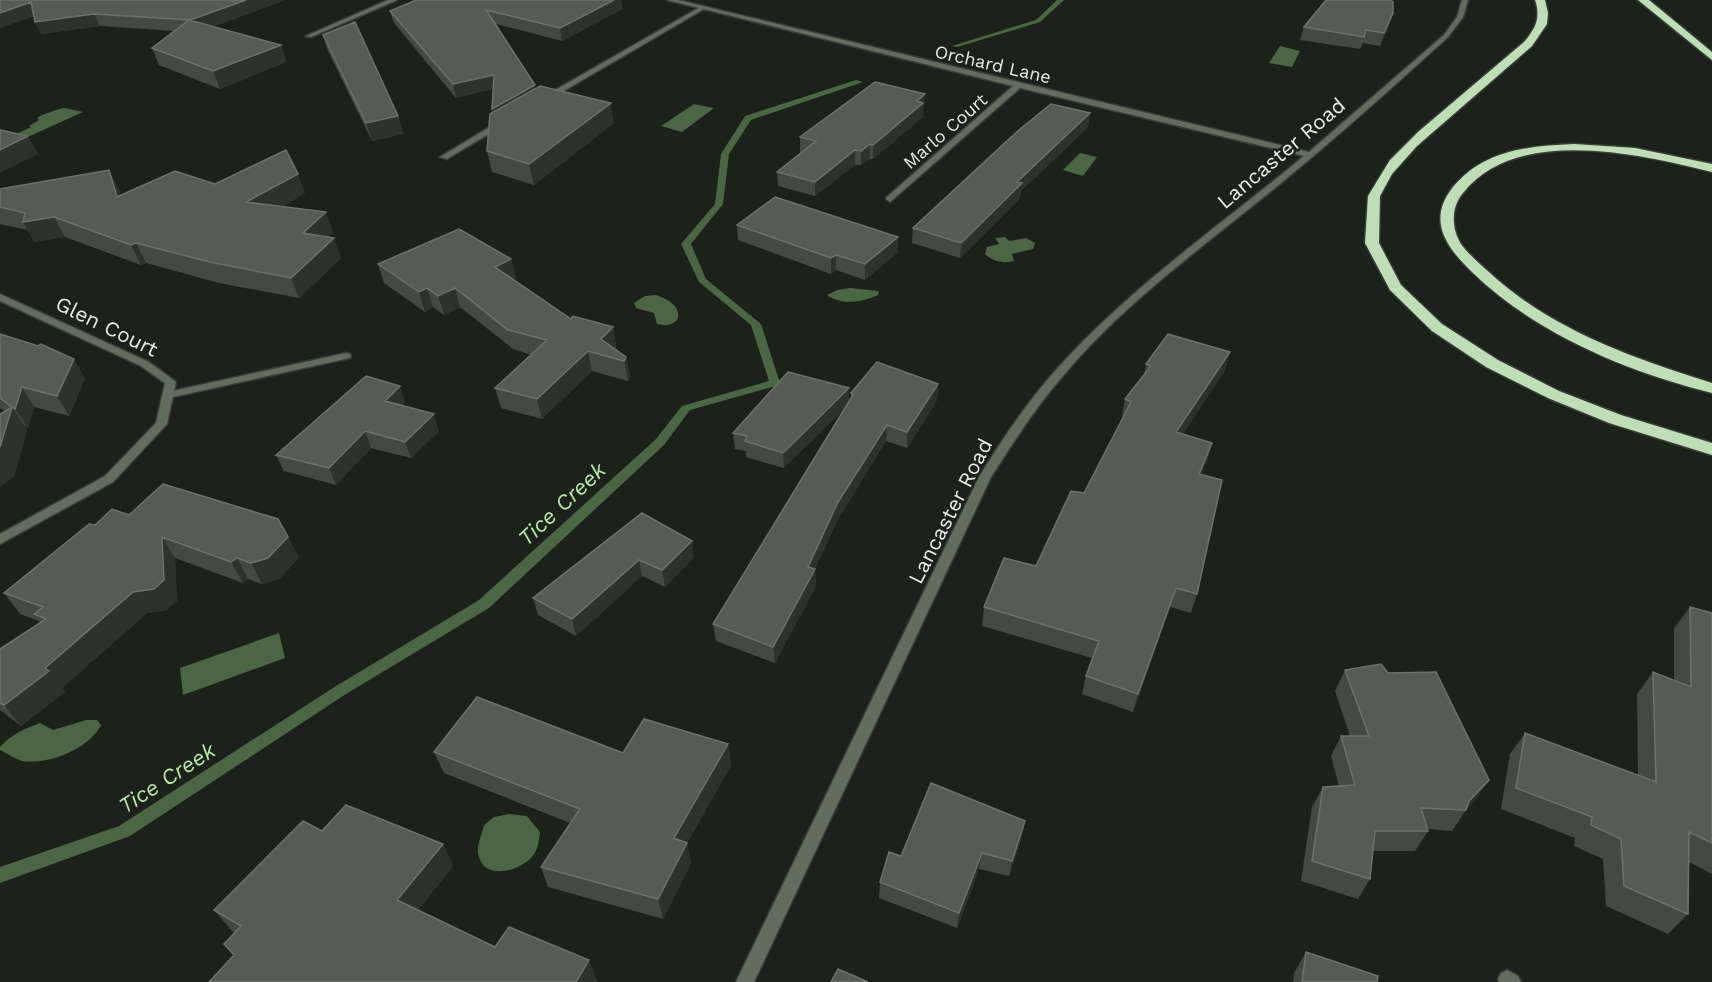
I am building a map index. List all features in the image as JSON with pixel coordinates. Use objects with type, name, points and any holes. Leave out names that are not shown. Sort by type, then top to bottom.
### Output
[{"type":"highway","points":[[1540,0],[1544,20],[1528,44],[1406,149],[1386,172],[1374,195],[1371,210],[1373,242],[1381,264],[1400,294],[1437,328],[1489,362],[1556,396],[1628,425],[1712,449]]},
{"type":"highway","points":[[1642,0],[1712,57]]},
{"type":"highway","points":[[1712,168],[1644,154],[1564,148],[1535,150],[1496,159],[1478,171],[1452,197],[1445,220],[1452,240],[1471,263],[1491,284],[1522,307],[1639,365],[1712,388]]},
{"type":"street","points":[[309,36],[393,0]]},
{"type":"street","name":"Orchard Lane","points":[[670,0],[937,67],[1311,155]]},
{"type":"street","name":"Lancaster Road","points":[[745,982],[985,477],[1025,415],[1059,373],[1093,338],[1149,287],[1311,155],[1446,36],[1461,16],[1464,0]]},
{"type":"street","points":[[537,103],[702,8]]},
{"type":"street","name":"Marlo Court","points":[[890,199],[1020,85]]},
{"type":"street","points":[[444,157],[506,121]]},
{"type":"street","name":"Glen Court","points":[[0,297],[145,364],[171,382],[168,395]]},
{"type":"street","points":[[0,540],[109,478],[161,424],[168,395],[346,356]]},
{"type":"shaded area","points":[[1280,46],[1300,51],[1292,67],[1269,63]]},
{"type":"shaded area","points":[[694,104],[714,108],[682,132],[661,126]]},
{"type":"shaded area","points":[[64,108],[83,112],[30,136],[18,133],[31,127],[29,126],[39,120],[37,118]]},
{"type":"shaded area","points":[[1080,153],[1097,157],[1083,176],[1063,170]]},
{"type":"shaded area","points":[[1005,237],[1009,241],[1026,238],[1035,243],[1033,249],[1012,254],[1014,261],[1010,262],[995,260],[985,254],[987,247],[999,244],[995,238]]},
{"type":"shaded area","points":[[850,288],[879,291],[878,295],[852,302],[839,301],[827,295],[837,290]]},
{"type":"shaded area","points":[[656,295],[667,299],[677,310],[678,316],[672,324],[657,324],[654,313],[636,308],[634,303],[645,296]]},
{"type":"shaded area","points":[[279,633],[285,658],[183,695],[180,668]]},
{"type":"shaded area","points":[[86,720],[97,720],[101,725],[95,734],[78,748],[56,758],[33,762],[22,761],[0,750],[0,747],[14,735],[40,723],[53,730]]},
{"type":"shaded area","points":[[509,814],[527,816],[540,832],[538,846],[531,858],[518,867],[493,871],[481,862],[478,846],[484,825],[494,817]]},
{"type":"building","points":[[0,0],[246,0],[190,20],[94,14],[35,22],[31,2],[0,13]]},
{"type":"building","points":[[416,0],[614,0],[560,28],[486,10],[535,85],[492,109],[494,75],[453,84],[390,11]]},
{"type":"building","points":[[1326,0],[1390,0],[1393,2],[1393,13],[1384,33],[1366,30],[1364,37],[1304,27]]},
{"type":"building","points":[[189,20],[281,45],[213,71],[152,48]]},
{"type":"building","points":[[355,22],[398,116],[366,123],[323,35]]},
{"type":"building","points":[[875,82],[925,94],[917,101],[923,103],[873,145],[870,144],[861,151],[855,150],[815,182],[777,172],[816,141],[800,137]]},
{"type":"building","points":[[540,86],[611,103],[529,164],[487,151],[490,114]]},
{"type":"building","points":[[1051,104],[1090,113],[1017,182],[1022,183],[961,243],[913,228],[1020,129]]},
{"type":"building","points":[[0,130],[28,136],[0,150]]},
{"type":"building","points":[[286,150],[298,174],[246,202],[326,212],[303,233],[334,238],[291,278],[210,262],[136,243],[131,245],[54,217],[23,222],[25,213],[0,207],[0,189],[109,170],[117,197],[175,171],[215,184]]},
{"type":"building","points":[[775,197],[898,237],[865,264],[836,255],[831,258],[737,225]]},
{"type":"building","points":[[459,229],[511,259],[495,267],[571,319],[573,316],[613,327],[601,339],[626,357],[624,361],[588,351],[537,399],[495,388],[547,340],[508,330],[455,288],[438,296],[427,288],[419,292],[378,264]]},
{"type":"building","points":[[0,334],[38,346],[41,344],[74,359],[57,396],[22,387],[15,409],[0,398]]},
{"type":"building","points":[[1168,334],[1230,352],[1176,432],[1212,443],[1199,474],[1222,480],[1197,594],[1176,588],[1138,694],[1086,676],[1099,641],[984,607],[1004,558],[1036,566],[1071,491],[1084,493],[1131,402],[1125,399],[1151,366],[1146,364]]},
{"type":"building","points":[[877,362],[938,384],[907,432],[887,425],[838,502],[808,567],[815,569],[773,647],[713,624],[853,395],[851,393]]},
{"type":"building","points":[[788,372],[849,388],[783,453],[745,441],[747,436],[733,433]]},
{"type":"building","points":[[366,376],[400,386],[385,401],[434,414],[405,442],[365,431],[329,468],[276,455]]},
{"type":"building","points":[[12,407],[0,447],[0,414]]},
{"type":"building","points":[[163,484],[278,519],[288,537],[268,558],[251,563],[237,558],[231,562],[162,537],[164,580],[154,589],[133,592],[45,668],[49,671],[4,705],[0,703],[0,649],[46,619],[34,614],[43,607],[4,593],[89,524],[95,525],[112,509],[129,515]]},
{"type":"building","points":[[642,513],[692,541],[662,570],[639,560],[572,619],[533,598]]},
{"type":"building","points":[[1690,607],[1712,613],[1712,843],[1689,832],[1688,914],[1624,886],[1621,839],[1591,825],[1592,817],[1516,788],[1525,733],[1656,782],[1653,672],[1691,687]]},
{"type":"building","points":[[1381,664],[1388,673],[1436,672],[1489,780],[1469,801],[1466,810],[1421,808],[1428,831],[1375,831],[1370,879],[1312,861],[1323,787],[1355,785],[1341,736],[1369,736],[1345,670]]},
{"type":"building","points":[[477,697],[623,753],[644,719],[728,744],[674,838],[687,843],[658,899],[541,867],[580,809],[434,752]]},
{"type":"building","points":[[931,783],[1025,821],[1012,861],[982,853],[959,913],[880,882],[889,852],[901,856]]},
{"type":"building","points":[[346,805],[443,844],[397,900],[495,947],[509,927],[589,960],[576,982],[209,982],[234,955],[224,944],[241,926],[214,910],[303,821],[322,831]]},
{"type":"building","points":[[1306,952],[1378,976],[1377,982],[1302,982]]},
{"type":"building","points":[[838,969],[868,982],[831,982]]},
{"type":"waterway","name":"Tice Creek","points":[[955,46],[1038,21],[1061,0]]},
{"type":"waterway","name":"Tice Creek","points":[[0,875],[124,831],[341,690],[484,604],[660,442],[686,408],[775,383],[756,324],[702,280],[686,244],[719,204],[725,154],[748,118],[859,82]]}]
